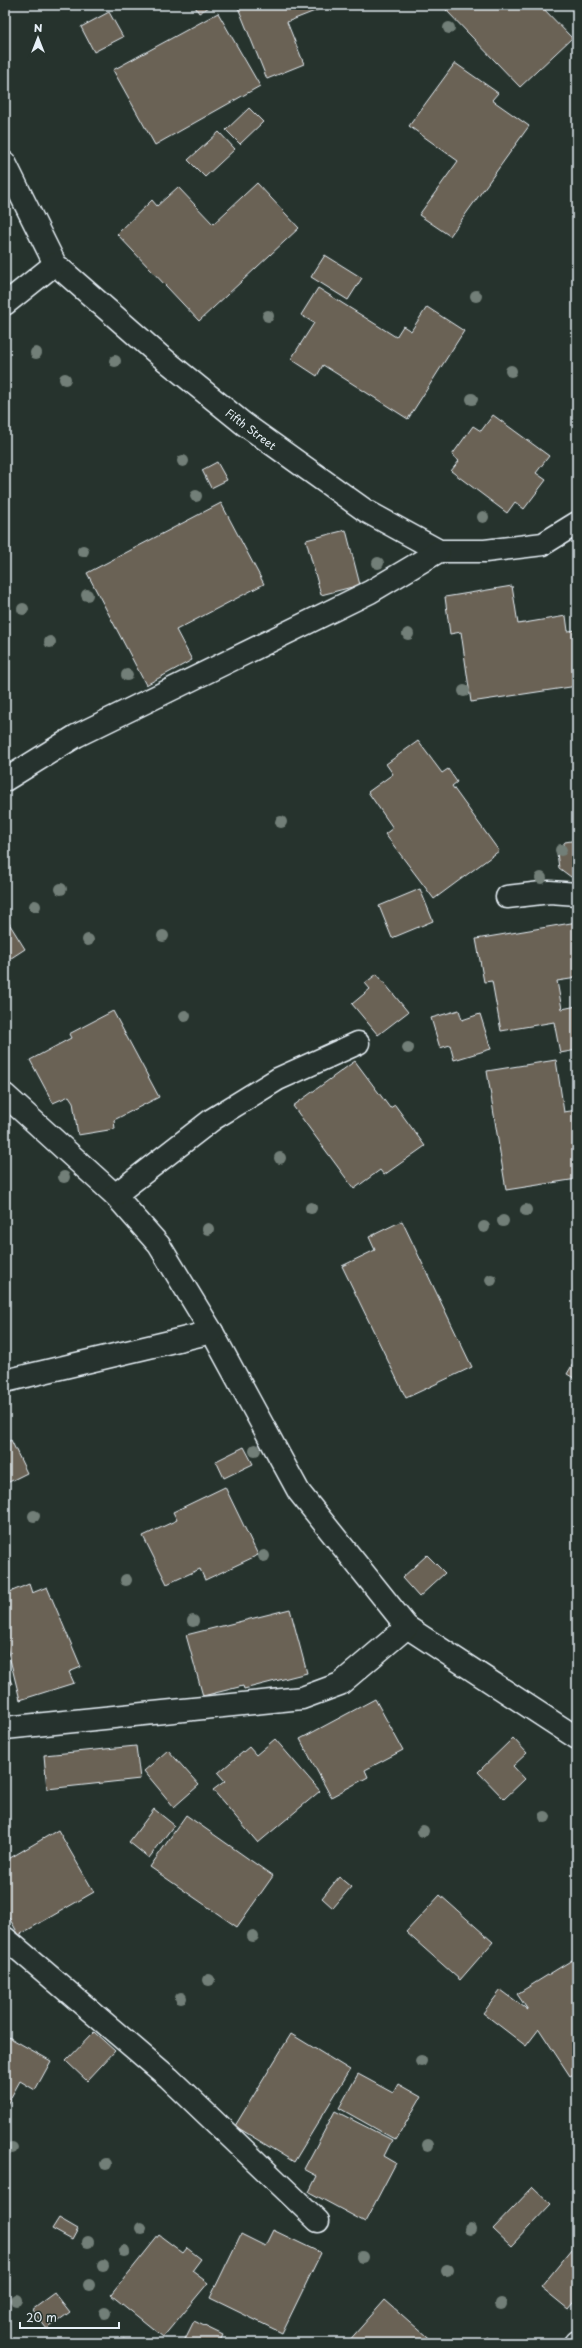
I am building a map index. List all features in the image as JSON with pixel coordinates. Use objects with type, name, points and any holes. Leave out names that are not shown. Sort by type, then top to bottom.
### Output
[{"type":"street","name":"Fifth Street","points":[[5,163],[55,264],[159,355],[244,424],[366,511],[439,551],[485,552],[544,544],[577,523]]},
{"type":"street","points":[[5,304],[55,264]]},
{"type":"street","points":[[5,780],[76,736],[370,592],[439,551]]},
{"type":"street","points":[[507,897],[550,892],[577,894]]},
{"type":"street","points":[[115,1195],[214,1119],[278,1079],[358,1043]]},
{"type":"street","points":[[5,1095],[115,1195],[159,1245],[212,1332],[299,1492],[407,1626],[577,1738]]},
{"type":"street","points":[[5,1382],[212,1332]]},
{"type":"street","points":[[5,1728],[302,1698],[340,1684],[407,1626]]},
{"type":"street","points":[[5,1938],[170,2078],[318,2221]]},
{"type":"building","points":[[194,5],[213,5],[199,13]]},
{"type":"building","points":[[237,5],[318,5],[320,9],[287,22],[304,64],[267,79]]},
{"type":"building","points":[[451,5],[540,5],[572,38],[520,87],[446,10]]},
{"type":"building","points":[[109,12],[123,37],[94,52],[81,27]]},
{"type":"building","points":[[218,13],[260,86],[155,145],[113,70]]},
{"type":"building","points":[[455,63],[498,93],[492,100],[529,126],[450,236],[419,215],[458,161],[409,126]]},
{"type":"building","points":[[249,108],[263,122],[240,144],[226,130]]},
{"type":"building","points":[[219,132],[235,149],[205,177],[188,160]]},
{"type":"building","points":[[577,143],[577,153],[573,145]]},
{"type":"building","points":[[257,183],[299,228],[199,321],[117,234],[152,200],[157,206],[178,187],[213,224]]},
{"type":"building","points":[[325,255],[362,278],[348,300],[311,277]]},
{"type":"building","points":[[318,288],[396,337],[403,326],[411,331],[427,307],[464,331],[408,419],[323,365],[317,376],[291,359],[314,323],[301,315]]},
{"type":"building","points":[[493,415],[549,456],[536,473],[546,480],[524,509],[515,502],[507,513],[451,471],[459,461],[452,455],[473,426],[481,431]]},
{"type":"building","points":[[217,462],[227,480],[211,488],[202,470]]},
{"type":"building","points":[[221,503],[264,584],[176,630],[192,660],[146,685],[87,573]]},
{"type":"building","points":[[346,530],[360,585],[321,595],[306,540]]},
{"type":"building","points":[[512,586],[518,624],[566,616],[568,631],[577,630],[577,686],[471,702],[461,632],[450,634],[445,597]]},
{"type":"building","points":[[418,741],[442,773],[448,769],[457,782],[452,786],[499,851],[434,899],[385,834],[393,828],[368,792],[393,774],[386,764]]},
{"type":"building","points":[[577,840],[577,876],[571,877],[559,868],[557,853],[565,842]]},
{"type":"building","points":[[420,889],[433,921],[392,938],[379,906]]},
{"type":"building","points":[[5,917],[25,949],[5,962]]},
{"type":"building","points":[[577,922],[577,978],[557,981],[562,1009],[577,1006],[577,1050],[560,1053],[554,1022],[501,1031],[492,981],[484,982],[476,939]]},
{"type":"building","points":[[377,974],[408,1012],[378,1035],[352,1004],[370,989],[365,983]]},
{"type":"building","points":[[459,1010],[462,1020],[480,1014],[491,1049],[454,1060],[450,1045],[440,1048],[431,1018]]},
{"type":"building","points":[[113,1011],[159,1097],[114,1120],[115,1129],[78,1135],[73,1102],[69,1096],[53,1103],[30,1060],[71,1038],[69,1034]]},
{"type":"building","points":[[556,1060],[564,1112],[577,1110],[577,1179],[506,1190],[487,1071]]},
{"type":"building","points":[[355,1061],[390,1108],[395,1105],[425,1146],[384,1175],[380,1170],[354,1189],[293,1106]]},
{"type":"building","points":[[402,1221],[472,1367],[406,1398],[342,1266],[375,1250],[369,1237]]},
{"type":"building","points":[[577,1357],[577,1380],[567,1374]]},
{"type":"building","points":[[11,1440],[27,1473],[5,1484],[5,1443]]},
{"type":"building","points":[[244,1447],[253,1464],[224,1478],[216,1461]]},
{"type":"building","points":[[225,1487],[258,1555],[205,1580],[200,1569],[167,1584],[143,1536],[177,1520],[173,1512]]},
{"type":"building","points":[[427,1555],[445,1573],[419,1597],[402,1578]]},
{"type":"building","points":[[29,1584],[32,1593],[47,1587],[81,1667],[69,1672],[74,1683],[20,1700],[5,1639],[5,1594]]},
{"type":"building","points":[[290,1609],[307,1673],[244,1689],[243,1686],[203,1696],[186,1635]]},
{"type":"building","points":[[5,1669],[12,1684],[5,1687]]},
{"type":"building","points":[[375,1699],[403,1750],[365,1770],[368,1777],[331,1797],[300,1739]]},
{"type":"building","points":[[513,1738],[527,1753],[513,1766],[525,1779],[504,1799],[478,1772]]},
{"type":"building","points":[[275,1739],[320,1791],[258,1843],[213,1790],[225,1781],[218,1773],[249,1747],[256,1755]]},
{"type":"building","points":[[136,1746],[140,1779],[47,1789],[44,1755]]},
{"type":"building","points":[[168,1750],[199,1785],[174,1807],[144,1771]]},
{"type":"building","points":[[154,1809],[174,1825],[149,1858],[129,1842]]},
{"type":"building","points":[[186,1815],[273,1876],[237,1927],[150,1867]]},
{"type":"building","points":[[58,1830],[94,1892],[19,1935],[5,1911],[5,1861]]},
{"type":"building","points":[[339,1877],[351,1887],[333,1908],[322,1898]]},
{"type":"building","points":[[440,1895],[493,1942],[460,1980],[406,1932]]},
{"type":"building","points":[[577,1957],[577,2072],[570,2076],[539,2029],[526,2046],[483,2013],[501,1990],[528,2010],[517,1994]]},
{"type":"building","points":[[94,2032],[115,2051],[87,2081],[66,2061]]},
{"type":"building","points":[[291,2034],[350,2070],[294,2162],[235,2126]]},
{"type":"building","points":[[5,2035],[51,2061],[35,2090],[20,2081],[5,2108]]},
{"type":"building","points":[[358,2074],[393,2093],[398,2084],[421,2097],[396,2140],[339,2108]]},
{"type":"building","points":[[335,2111],[392,2140],[384,2156],[396,2163],[365,2222],[309,2192],[317,2176],[304,2169]]},
{"type":"building","points":[[533,2187],[551,2204],[511,2246],[493,2229]]},
{"type":"building","points":[[59,2218],[78,2229],[72,2240],[52,2229]]},
{"type":"building","points":[[273,2230],[321,2253],[282,2333],[210,2298],[241,2234],[265,2246]]},
{"type":"building","points":[[159,2235],[183,2253],[187,2248],[201,2259],[192,2271],[208,2283],[163,2337],[111,2295]]},
{"type":"building","points":[[577,2243],[577,2298],[568,2309],[541,2287]]},
{"type":"building","points":[[55,2293],[70,2312],[47,2329],[32,2310]]},
{"type":"building","points":[[385,2300],[434,2343],[347,2343]]},
{"type":"building","points":[[194,2321],[223,2335],[219,2343],[183,2343]]},
{"type":"building","points":[[487,2337],[497,2343],[483,2343]]},
{"type":"building","points":[[124,2338],[128,2343],[117,2343]]}]
